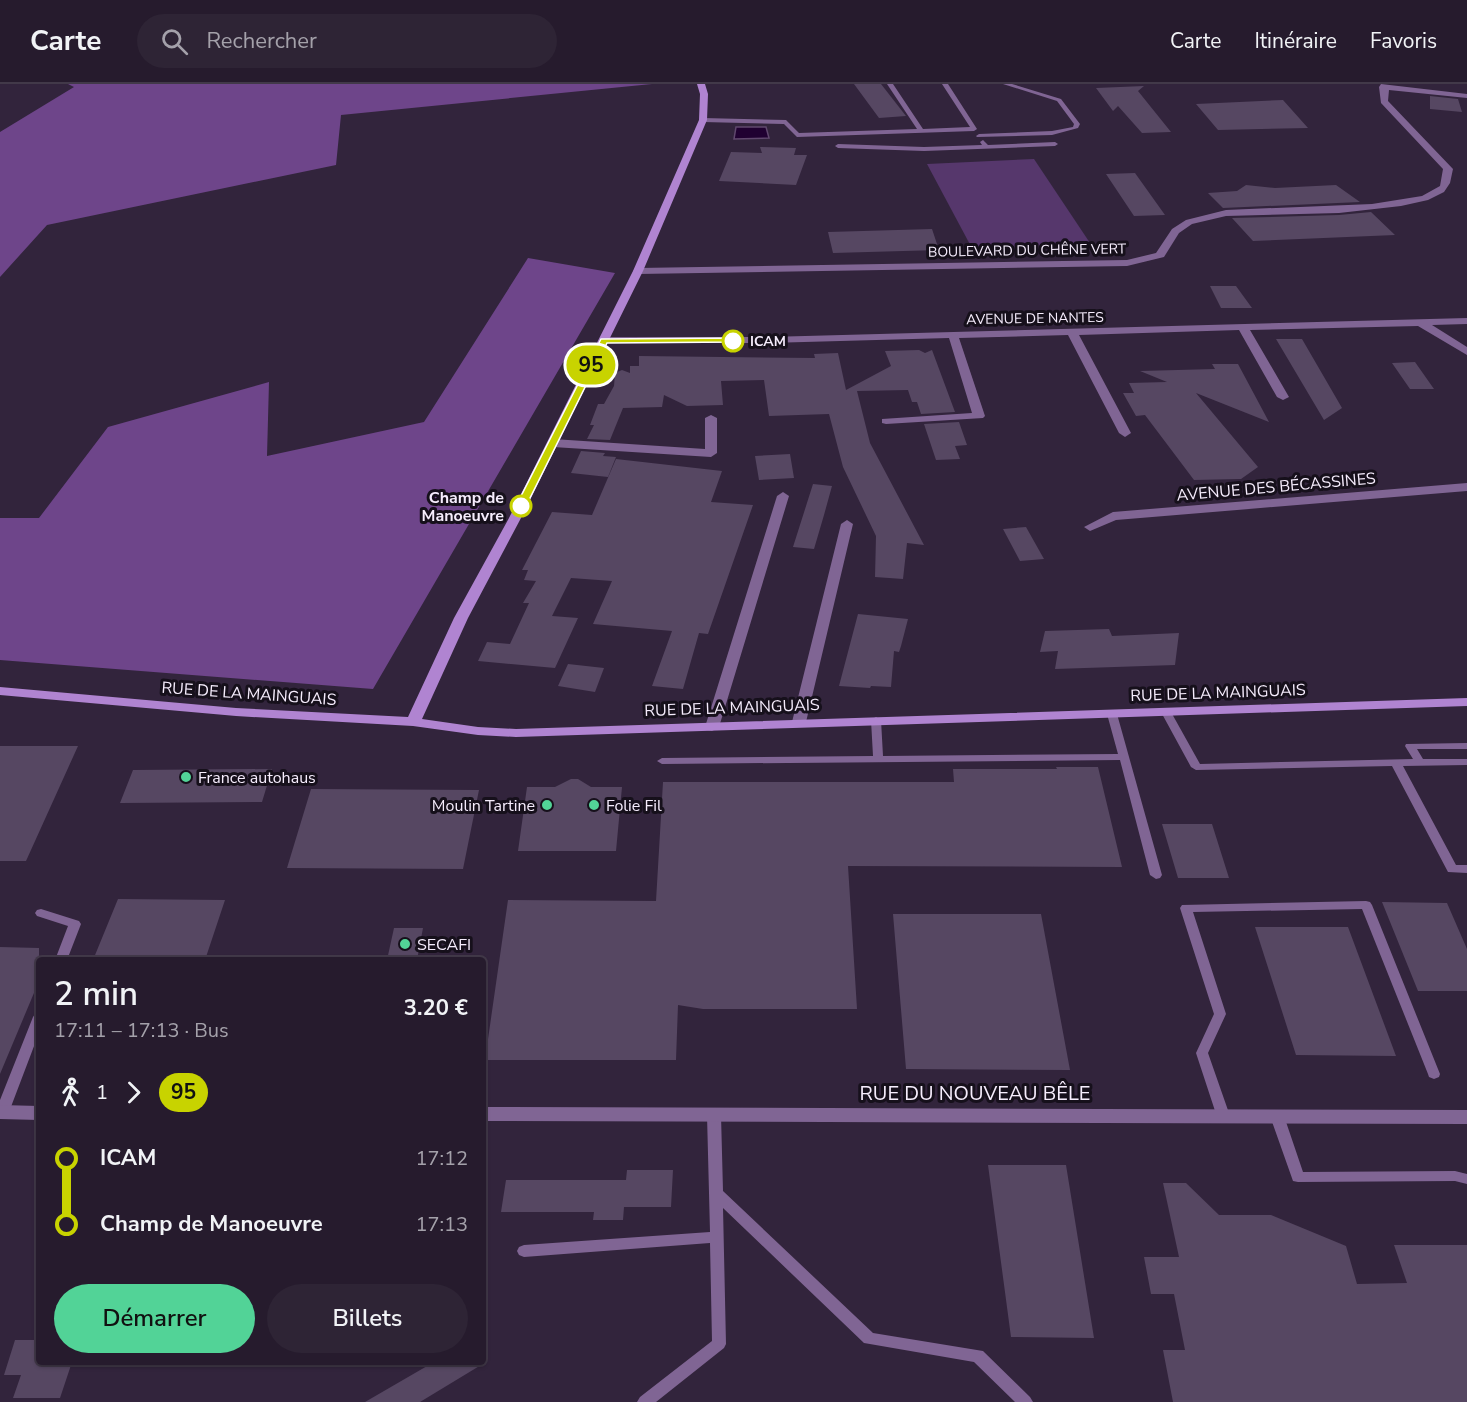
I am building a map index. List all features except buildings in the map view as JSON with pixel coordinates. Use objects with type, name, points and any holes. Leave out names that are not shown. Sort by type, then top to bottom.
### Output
[{"type":"street","points":[[413,722],[461,618],[553,443],[638,271],[703,120],[704,93],[701,84]]},
{"type":"street","points":[[1384,86],[1467,96]]},
{"type":"street","name":"BOULEVARD DU CHÊNE VERT","points":[[638,271],[1127,262],[1160,255],[1175,231],[1203,217],[1226,213],[1409,204],[1442,189],[1448,179],[1449,169],[1391,112],[1384,101],[1384,86]]},
{"type":"street","name":"AVENUE DE NANTES","points":[[604,340],[665,342],[1467,321]]},
{"type":"street","points":[[1421,323],[1467,352]]},
{"type":"street","points":[[1243,328],[1283,397]]},
{"type":"street","points":[[1072,332],[1125,433]]},
{"type":"street","points":[[886,420],[979,416],[953,335]]},
{"type":"street","points":[[553,443],[711,453],[711,418]]},
{"type":"street","name":"AVENUE DES BÉCASSINES","points":[[1090,527],[1113,516],[1467,487]]},
{"type":"street","points":[[712,727],[783,496]]},
{"type":"street","points":[[800,723],[848,524]]},
{"type":"street","name":"RUE DE LA MAINGUAIS","points":[[0,691],[236,712],[413,722],[478,731],[516,733],[1467,702]]},
{"type":"street","points":[[1,1112],[36,1113]]},
{"type":"street","name":"RUE DU NOUVEAU BÊLE","points":[[486,1114],[1467,1117]]},
{"type":"lane","points":[[890,84],[921,130]]},
{"type":"lane","points":[[945,84],[986,147]]},
{"type":"lane","points":[[979,136],[1053,133],[1075,128],[1077,124],[1059,100],[1005,84]]},
{"type":"lane","points":[[703,120],[786,122],[796,135],[974,129]]},
{"type":"lane","points":[[846,134],[849,147]]},
{"type":"lane","points":[[838,147],[924,149],[1055,144]]},
{"type":"lane","points":[[1166,712],[1196,767],[1467,762]]},
{"type":"lane","points":[[1112,714],[1156,875]]},
{"type":"lane","points":[[876,720],[878,760]]},
{"type":"lane","points":[[1420,762],[1410,746],[1467,746]]},
{"type":"lane","points":[[662,761],[971,760],[992,756],[1124,757]]},
{"type":"lane","points":[[1396,763],[1452,869],[1467,869]]},
{"type":"lane","points":[[1223,1116],[1202,1053],[1220,1014],[1186,908],[1365,905],[1434,1074]]},
{"type":"lane","points":[[41,913],[75,924],[62,957]]},
{"type":"lane","points":[[1,1112],[36,1024]]},
{"type":"lane","points":[[645,1402],[719,1344],[714,1114]]},
{"type":"lane","points":[[1277,1116],[1298,1177],[1455,1176],[1467,1179]]},
{"type":"lane","points":[[715,1192],[869,1340],[978,1356],[1025,1402]]},
{"type":"lane","points":[[524,1251],[716,1237]]},
{"type":"shaded area","points":[[68,84],[652,84],[341,115],[336,165],[47,225],[0,277],[0,132],[74,87]]},
{"type":"shaded area","points":[[736,127],[766,127],[769,138],[734,139]]},
{"type":"shaded area","points":[[1034,159],[1092,246],[974,252],[927,164]]},
{"type":"shaded area","points":[[528,258],[615,273],[373,689],[0,660],[0,518],[39,518],[108,427],[269,382],[267,456],[424,422]]},
{"type":"bus line","name":"95","points":[[521,506],[604,340],[733,341]]},
{"type":"place","name":"ICAM","points":[[733,341]]},
{"type":"place","name":"Champ de Manoeuvre","points":[[521,506]]},
{"type":"place","name":"France autohaus","points":[[186,777]]},
{"type":"place","name":"Moulin Tartine","points":[[547,805]]},
{"type":"place","name":"Folie Fil","points":[[594,805]]},
{"type":"place","name":"SECAFI","points":[[405,944]]}]
